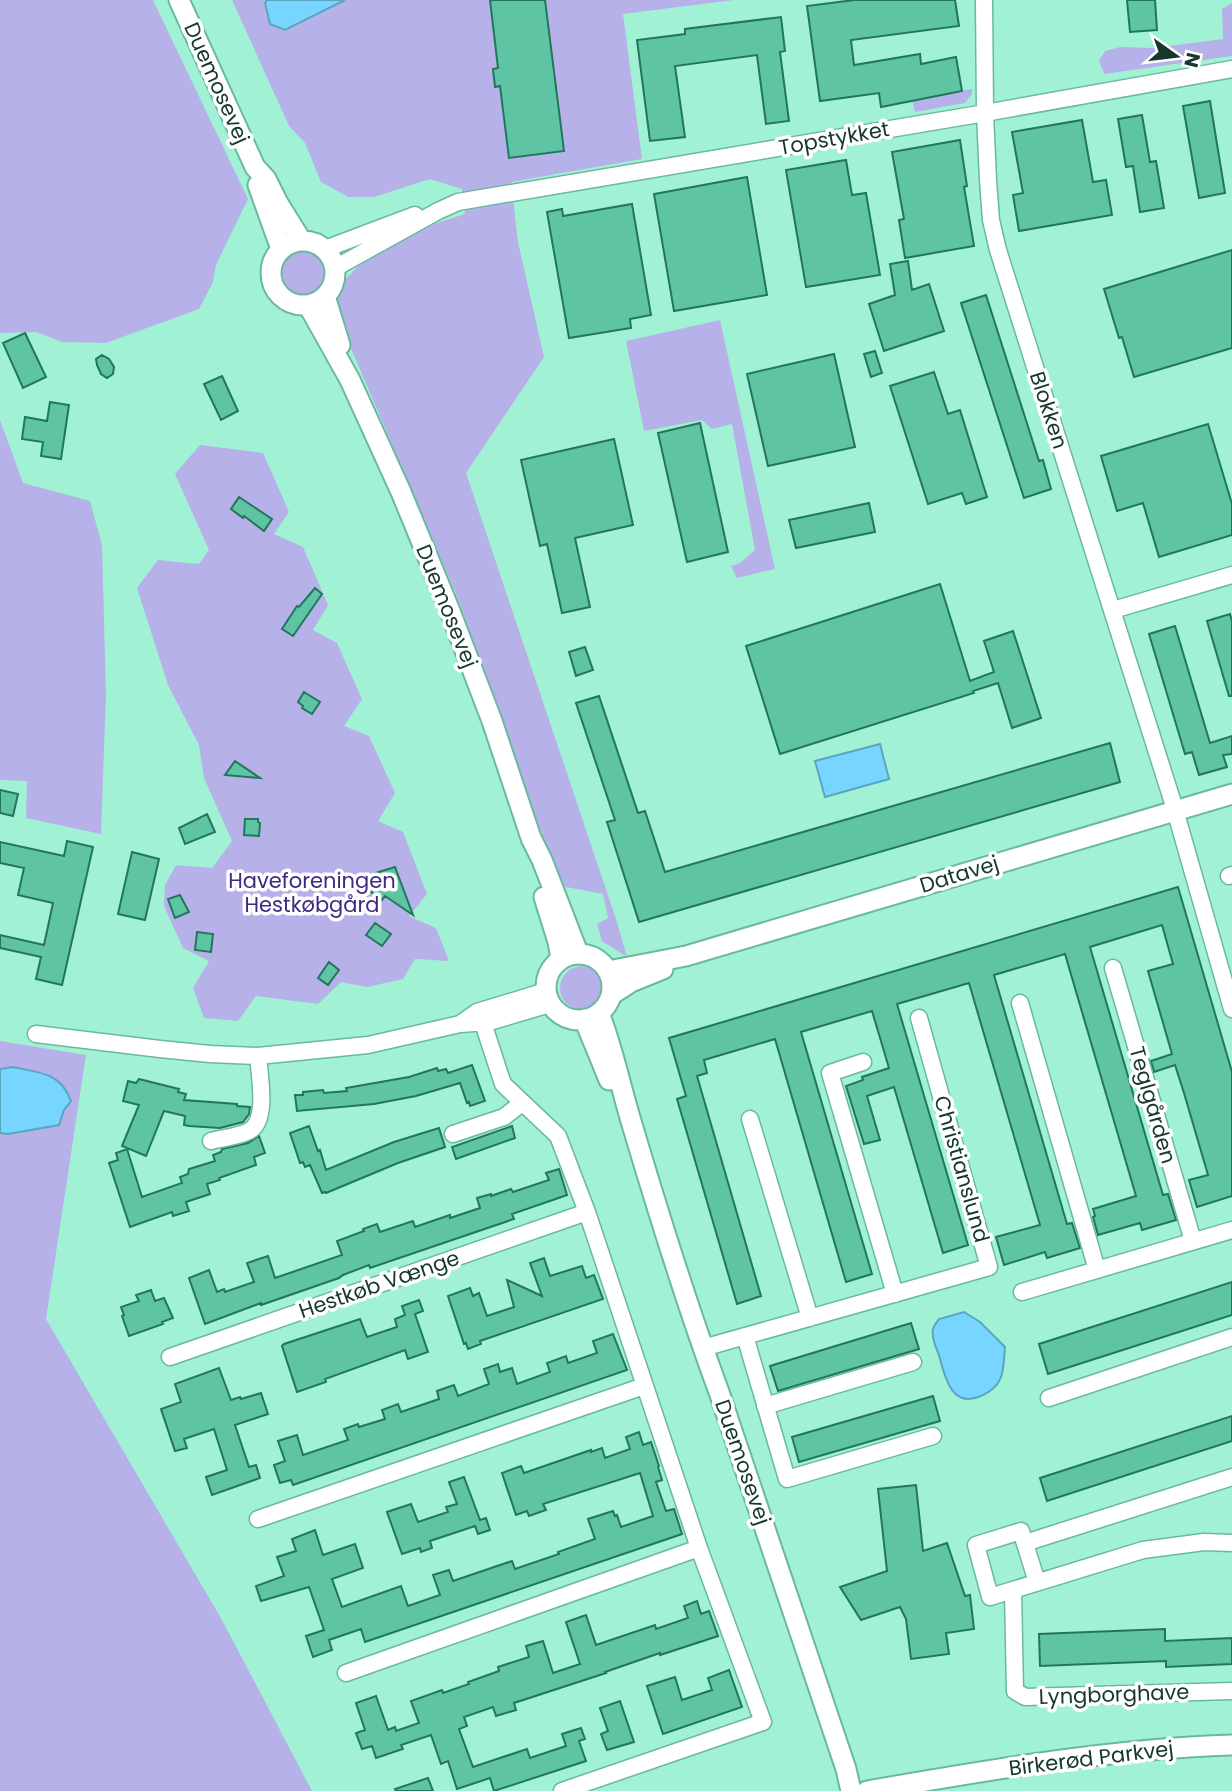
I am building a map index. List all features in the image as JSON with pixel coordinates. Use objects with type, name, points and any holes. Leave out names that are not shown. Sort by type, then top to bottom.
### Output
[{"type":"street","name":"Duemosevej","points":[[179,0],[255,167],[256,179],[281,249]]},
{"type":"street","name":"Blokken","points":[[984,0],[985,113],[991,219],[998,250],[1175,810]]},
{"type":"street","name":"Topstykket","points":[[335,268],[458,202],[1232,69]]},
{"type":"street","name":"Duemosevej","points":[[255,167],[267,179],[301,240]]},
{"type":"street","name":"Topstykket","points":[[325,249],[420,213],[438,211]]},
{"type":"street","points":[[301,240],[314,242],[325,249],[335,268],[335,278],[331,288],[316,300],[296,304],[285,300],[276,292],[271,281],[271,270],[274,258],[281,249],[301,240]]},
{"type":"street","name":"Duemosevej","points":[[316,300],[449,606],[492,721],[531,838],[533,860],[558,942],[570,956]]},
{"type":"street","points":[[1113,610],[1232,575]]},
{"type":"street","name":"Datavej","points":[[608,971],[686,956],[1232,794]]},
{"type":"street","points":[[1175,810],[1232,1009]]},
{"type":"street","points":[[586,954],[599,960],[608,971],[611,978],[611,995],[608,1003],[592,1016],[567,1018],[557,1012],[548,998],[546,982],[549,973],[554,965],[570,956],[586,954]]},
{"type":"street","name":"Datavej","points":[[611,995],[631,982],[674,964],[686,956]]},
{"type":"street","name":"Teglgården","points":[[1113,968],[1193,1241]]},
{"type":"street","points":[[36,1034],[197,1053],[258,1056],[368,1045],[460,1024],[483,1023],[548,998]]},
{"type":"street","points":[[460,1024],[477,1012],[548,998]]},
{"type":"street","points":[[1020,1003],[1097,1270]]},
{"type":"street","name":"Duemosevej","points":[[592,1016],[625,1120],[633,1127],[703,1348],[846,1769],[851,1791]]},
{"type":"street","name":"Christianslund","points":[[703,1348],[989,1267],[919,1018]]},
{"type":"street","points":[[483,1023],[503,1084],[558,1136],[587,1212],[699,1548],[763,1722],[562,1791]]},
{"type":"street","points":[[211,1141],[251,1131],[258,1122],[262,1111],[258,1056]]},
{"type":"street","points":[[863,1062],[830,1073],[895,1294]]},
{"type":"street","points":[[453,1134],[504,1117],[522,1103]]},
{"type":"street","points":[[750,1119],[810,1318]]},
{"type":"street","name":"Hestkøb Vænge","points":[[170,1357],[587,1212]]},
{"type":"street","points":[[1022,1292],[1232,1230]]},
{"type":"street","points":[[745,1336],[787,1479],[933,1436]]},
{"type":"street","points":[[1049,1398],[1232,1337]]},
{"type":"street","points":[[765,1406],[914,1362]]},
{"type":"street","points":[[258,1519],[645,1386]]},
{"type":"street","points":[[1025,1543],[1232,1477]]},
{"type":"street","points":[[1037,1582],[1021,1531],[976,1545],[990,1597],[1143,1550],[1204,1542],[1232,1543]]},
{"type":"street","points":[[346,1673],[699,1548]]},
{"type":"street","name":"Lyngborghave","points":[[1013,1590],[1015,1691],[1025,1697],[1232,1691]]},
{"type":"street","name":"Birkerød Parkvej","points":[[867,1791],[1148,1749],[1232,1745]]},
{"type":"green space","points":[[0,0],[153,0],[248,199],[216,265],[213,282],[199,309],[106,343],[62,342],[36,332],[0,333]]},
{"type":"green space","points":[[232,0],[734,0],[623,14],[642,159],[511,182],[518,242],[544,357],[466,473],[627,957],[602,941],[597,924],[608,918],[603,894],[561,886],[457,596],[344,332],[336,302],[342,283],[364,260],[437,223],[465,214],[462,189],[430,179],[374,197],[348,197],[321,182],[305,143],[289,126]]},
{"type":"green space","points":[[1232,3],[1232,56],[1104,74],[1099,61],[1105,51],[1120,47],[1154,48],[1223,39],[1222,9]]},
{"type":"green space","points":[[972,89],[972,94],[965,103],[915,112],[912,100]]},
{"type":"green space","points":[[303,249],[319,256],[326,272],[319,288],[303,295],[287,288],[280,272],[287,256]]},
{"type":"green space","points":[[720,320],[775,569],[737,578],[731,566],[740,563],[755,550],[732,424],[712,429],[702,420],[644,431],[626,341]]},
{"type":"green space","points":[[0,420],[23,483],[90,501],[102,545],[106,695],[101,834],[26,818],[27,781],[0,780]]},
{"type":"green space","name":"Haveforeningen Hestkøbgård","points":[[200,445],[263,453],[289,512],[274,534],[303,547],[328,605],[313,630],[337,643],[362,699],[344,726],[369,736],[395,793],[378,821],[403,832],[427,894],[409,916],[436,928],[449,961],[415,959],[403,979],[367,987],[341,982],[318,1004],[256,996],[238,1021],[204,1018],[193,988],[209,961],[183,948],[164,906],[165,885],[176,865],[212,868],[232,841],[204,778],[199,745],[168,685],[137,588],[158,560],[199,564],[209,550],[175,474]]},
{"type":"green space","points":[[582,966],[598,972],[604,988],[598,1004],[582,1010],[566,1004],[560,988],[566,972]]},
{"type":"green space","points":[[0,1041],[86,1055],[46,1319],[222,1620],[312,1791],[0,1791]]},
{"type":"water","points":[[267,0],[345,0],[285,30],[270,24],[265,3]]},
{"type":"water","points":[[880,744],[889,779],[825,797],[815,761]]},
{"type":"water","points":[[13,1067],[48,1075],[61,1084],[71,1101],[64,1110],[59,1125],[0,1133],[0,1069]]},
{"type":"water","points":[[964,1312],[980,1322],[1005,1347],[999,1382],[989,1392],[971,1399],[956,1395],[951,1389],[933,1335],[933,1328],[939,1319]]},
{"type":"building","points":[[490,0],[545,0],[564,151],[509,158],[500,86],[495,87],[493,69],[498,68]]},
{"type":"building","points":[[854,0],[955,0],[959,26],[851,40],[854,65],[920,54],[921,64],[956,57],[962,91],[881,107],[879,93],[820,101],[807,6]]},
{"type":"building","points":[[1127,0],[1155,0],[1157,30],[1130,32]]},
{"type":"building","points":[[781,17],[785,51],[780,52],[789,121],[766,124],[757,55],[675,66],[685,137],[650,141],[637,40],[685,34],[685,29]]},
{"type":"building","points":[[1210,101],[1225,193],[1199,198],[1183,106]]},
{"type":"building","points":[[1142,115],[1150,162],[1156,161],[1164,208],[1140,212],[1133,166],[1126,167],[1118,119]]},
{"type":"building","points":[[1082,120],[1093,182],[1106,180],[1112,215],[1019,231],[1013,195],[1023,193],[1012,132]]},
{"type":"building","points":[[960,140],[967,186],[964,187],[974,246],[905,258],[899,220],[904,219],[892,152]]},
{"type":"building","points":[[846,160],[852,195],[866,193],[880,275],[806,287],[786,170]]},
{"type":"building","points":[[747,177],[767,295],[674,311],[654,194]]},
{"type":"building","points":[[632,204],[651,315],[630,319],[631,328],[569,338],[547,212],[562,209],[563,216]]},
{"type":"building","points":[[1232,250],[1232,348],[1134,377],[1104,289]]},
{"type":"building","points":[[908,261],[912,290],[929,284],[944,331],[884,351],[869,304],[895,295],[890,264]]},
{"type":"building","points":[[986,295],[1039,461],[1043,460],[1051,489],[1024,498],[961,303]]},
{"type":"building","points":[[25,333],[46,377],[23,388],[3,343]]},
{"type":"building","points":[[875,351],[882,373],[871,377],[864,354]]},
{"type":"building","points":[[834,354],[855,447],[768,466],[747,374]]},
{"type":"building","points":[[102,355],[109,359],[114,367],[113,374],[107,378],[101,374],[97,365],[96,359]]},
{"type":"building","points":[[934,372],[948,414],[960,410],[987,497],[966,504],[962,493],[928,504],[890,386]]},
{"type":"building","points":[[222,376],[238,411],[221,420],[204,384]]},
{"type":"building","points":[[50,402],[69,405],[61,459],[41,456],[43,442],[22,439],[25,417],[47,421]]},
{"type":"building","points":[[700,423],[728,552],[687,562],[658,433]]},
{"type":"building","points":[[1208,424],[1232,504],[1232,535],[1159,557],[1143,503],[1117,511],[1101,456]]},
{"type":"building","points":[[614,439],[633,525],[575,538],[590,607],[562,613],[547,544],[540,546],[521,460]]},
{"type":"building","points":[[239,497],[272,519],[264,531],[231,509]]},
{"type":"building","points":[[869,503],[875,532],[796,548],[789,520]]},
{"type":"building","points":[[940,584],[970,681],[994,672],[984,641],[1013,631],[1041,718],[1012,728],[998,683],[780,754],[746,646]]},
{"type":"building","points":[[315,588],[322,594],[293,636],[282,629],[297,606],[299,607]]},
{"type":"building","points":[[1230,614],[1232,696],[1229,696],[1207,621]]},
{"type":"building","points":[[1175,626],[1210,743],[1232,736],[1232,754],[1223,755],[1227,767],[1199,775],[1192,752],[1185,754],[1149,634]]},
{"type":"building","points":[[585,647],[593,670],[576,676],[569,652]]},
{"type":"building","points":[[304,692],[320,702],[312,714],[298,702]]},
{"type":"building","points":[[599,696],[638,813],[645,811],[665,872],[1110,743],[1120,782],[639,922],[607,822],[615,820],[576,703]]},
{"type":"building","points":[[235,761],[260,778],[225,775]]},
{"type":"building","points":[[0,790],[18,794],[13,816],[0,813]]},
{"type":"building","points":[[207,814],[215,832],[185,844],[179,828]]},
{"type":"building","points":[[245,819],[258,819],[259,836],[244,835]]},
{"type":"building","points":[[67,841],[93,847],[62,985],[36,979],[41,957],[0,948],[0,935],[44,945],[53,903],[18,895],[24,868],[0,863],[0,842],[64,856]]},
{"type":"building","points":[[132,852],[159,859],[145,920],[118,914]]},
{"type":"building","points":[[395,867],[413,915],[385,896],[382,900],[371,892],[376,884],[371,880],[375,873]]},
{"type":"building","points":[[1178,887],[1232,1072],[1232,1196],[1197,1207],[1189,1180],[1208,1175],[1184,1093],[1175,1065],[1154,1072],[1151,1061],[1172,1054],[1148,971],[1173,964],[1162,925],[1090,947],[1163,1195],[1168,1194],[1176,1220],[1142,1230],[1140,1223],[1098,1235],[1093,1209],[1136,1196],[1065,954],[994,975],[1067,1224],[1072,1223],[1080,1248],[1047,1258],[1045,1252],[1004,1265],[996,1237],[1040,1225],[969,983],[897,1004],[968,1245],[943,1253],[894,1087],[867,1096],[880,1140],[864,1144],[846,1086],[863,1080],[862,1077],[889,1068],[872,1011],[801,1032],[872,1274],[846,1282],[775,1039],[704,1060],[707,1073],[697,1076],[761,1296],[737,1304],[677,1099],[686,1096],[669,1038]]},
{"type":"building","points":[[180,895],[189,912],[175,918],[168,899]]},
{"type":"building","points":[[375,923],[391,934],[382,946],[366,935]]},
{"type":"building","points":[[197,932],[213,934],[211,952],[195,950]]},
{"type":"building","points":[[329,962],[339,970],[328,985],[318,978]]},
{"type":"building","points":[[472,1065],[485,1101],[470,1106],[460,1083],[416,1096],[374,1104],[297,1111],[295,1095],[303,1095],[303,1092],[347,1091],[346,1088],[409,1077],[437,1068],[438,1071],[446,1069],[448,1073]]},
{"type":"building","points":[[139,1079],[179,1089],[178,1092],[186,1094],[184,1100],[250,1107],[249,1114],[243,1122],[220,1128],[184,1125],[185,1116],[164,1111],[146,1156],[122,1146],[139,1105],[123,1101],[128,1081],[136,1083]]},
{"type":"building","points":[[309,1126],[326,1170],[394,1142],[439,1128],[445,1147],[322,1193],[310,1165],[305,1167],[303,1162],[300,1163],[290,1133]]},
{"type":"building","points":[[512,1126],[515,1138],[456,1159],[452,1147]]},
{"type":"building","points":[[259,1136],[265,1153],[254,1157],[256,1165],[207,1184],[210,1194],[186,1202],[189,1211],[173,1216],[172,1212],[130,1227],[109,1163],[118,1160],[116,1153],[127,1149],[142,1197],[182,1183],[180,1177],[188,1174],[189,1169],[215,1161],[213,1155],[222,1149],[248,1143]]},
{"type":"building","points":[[559,1169],[567,1195],[512,1214],[514,1219],[370,1268],[369,1265],[205,1324],[189,1278],[209,1270],[217,1292],[224,1289],[225,1292],[254,1282],[247,1263],[268,1256],[275,1278],[342,1255],[337,1241],[364,1231],[363,1229],[377,1224],[380,1232],[413,1221],[415,1227],[450,1215],[450,1218],[480,1208],[477,1198],[511,1189],[513,1192],[549,1180],[546,1173]]},
{"type":"building","points":[[544,1258],[550,1276],[582,1266],[586,1278],[594,1275],[603,1299],[480,1341],[481,1344],[468,1349],[448,1296],[470,1288],[473,1296],[479,1293],[487,1316],[514,1307],[507,1280],[542,1296],[530,1263]]},
{"type":"building","points":[[1232,1282],[1232,1315],[1048,1374],[1039,1344]]},
{"type":"building","points":[[151,1290],[155,1301],[164,1298],[173,1318],[129,1336],[121,1307],[139,1301],[136,1295]]},
{"type":"building","points":[[419,1300],[423,1311],[415,1314],[428,1352],[408,1359],[405,1350],[297,1392],[282,1346],[284,1344],[360,1319],[367,1337],[397,1327],[395,1319],[405,1315],[402,1306]]},
{"type":"building","points":[[911,1323],[919,1349],[778,1391],[770,1366]]},
{"type":"building","points":[[613,1334],[627,1370],[293,1485],[291,1480],[280,1483],[274,1465],[285,1461],[278,1441],[297,1435],[303,1455],[348,1440],[344,1429],[385,1419],[382,1410],[398,1404],[401,1412],[439,1399],[437,1391],[454,1385],[458,1396],[489,1384],[484,1369],[498,1364],[500,1372],[512,1368],[517,1384],[550,1372],[547,1363],[566,1356],[568,1363],[597,1353],[593,1341]]},
{"type":"building","points":[[219,1368],[231,1400],[261,1393],[268,1414],[235,1425],[249,1467],[256,1465],[260,1478],[212,1495],[206,1477],[227,1470],[214,1429],[184,1439],[187,1448],[175,1451],[161,1409],[181,1402],[175,1384]]},
{"type":"building","points":[[933,1396],[940,1421],[799,1462],[792,1437]]},
{"type":"building","points":[[1232,1416],[1232,1441],[1047,1501],[1040,1478]]},
{"type":"building","points":[[639,1432],[643,1445],[651,1442],[662,1480],[656,1482],[666,1511],[674,1509],[682,1534],[365,1642],[361,1629],[329,1640],[332,1650],[313,1657],[306,1636],[324,1630],[309,1587],[261,1601],[256,1586],[284,1576],[277,1557],[296,1551],[292,1539],[315,1530],[323,1555],[355,1544],[363,1568],[332,1579],[342,1607],[401,1586],[408,1606],[440,1595],[433,1575],[449,1570],[453,1581],[512,1561],[515,1569],[595,1539],[588,1519],[613,1511],[621,1527],[653,1516],[640,1473],[543,1504],[546,1510],[529,1516],[527,1511],[516,1515],[502,1473],[521,1466],[524,1473],[602,1448],[605,1458],[630,1449],[626,1437]]},
{"type":"building","points":[[464,1477],[480,1520],[486,1518],[490,1530],[478,1534],[475,1526],[430,1541],[432,1548],[421,1552],[420,1548],[402,1554],[387,1512],[411,1504],[418,1522],[448,1512],[446,1507],[457,1504],[449,1482]]},
{"type":"building","points":[[916,1485],[923,1551],[947,1543],[965,1596],[970,1595],[974,1629],[946,1633],[949,1654],[911,1659],[906,1619],[900,1607],[861,1620],[840,1587],[887,1571],[878,1489]]},
{"type":"building","points":[[697,1601],[701,1614],[709,1611],[718,1636],[514,1703],[516,1710],[496,1716],[493,1707],[464,1717],[467,1726],[459,1729],[473,1767],[527,1749],[530,1758],[566,1746],[562,1734],[581,1728],[585,1739],[579,1741],[586,1761],[494,1791],[490,1778],[457,1789],[448,1761],[441,1764],[431,1735],[401,1745],[403,1749],[376,1758],[372,1746],[362,1749],[356,1733],[365,1730],[356,1703],[376,1696],[388,1730],[395,1727],[396,1731],[419,1723],[411,1701],[469,1684],[468,1682],[499,1671],[498,1667],[529,1657],[526,1646],[543,1641],[553,1673],[580,1664],[566,1622],[586,1615],[596,1645],[655,1625],[656,1629],[688,1618],[684,1606]]},
{"type":"building","points":[[1165,1629],[1165,1641],[1232,1638],[1232,1664],[1166,1667],[1166,1661],[1040,1666],[1039,1634]]},
{"type":"building","points":[[729,1670],[742,1707],[663,1734],[647,1686],[675,1677],[682,1700],[712,1690],[708,1678]]},
{"type":"building","points":[[620,1701],[634,1742],[607,1750],[601,1734],[608,1731],[600,1708]]},
{"type":"building","points":[[428,1778],[433,1791],[395,1789]]}]
